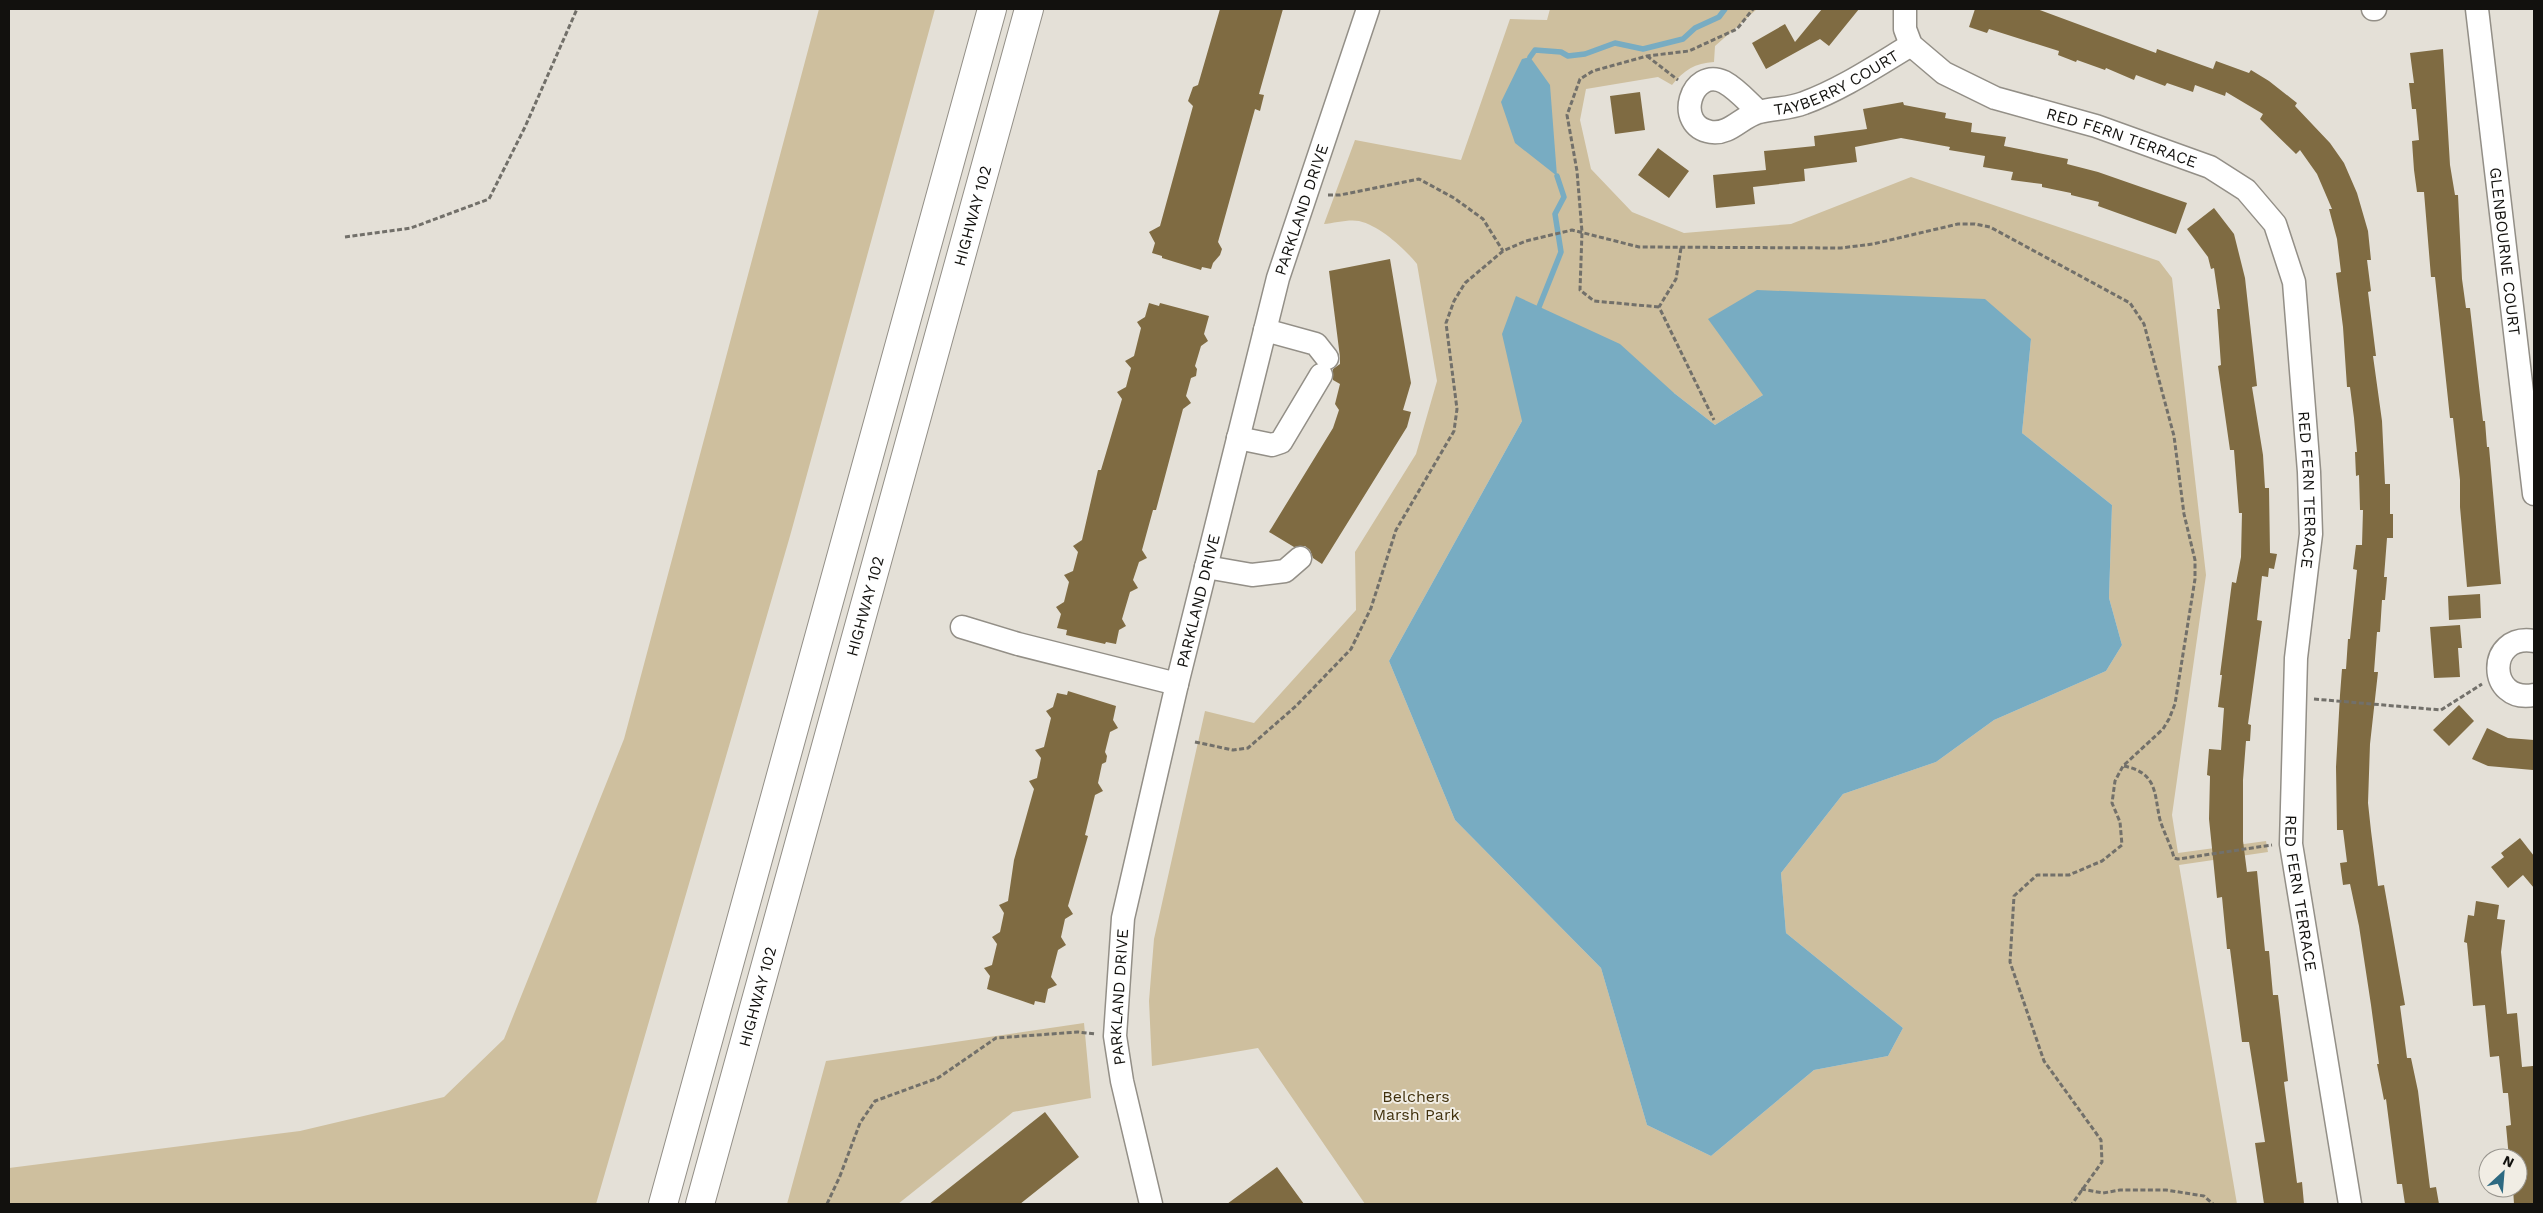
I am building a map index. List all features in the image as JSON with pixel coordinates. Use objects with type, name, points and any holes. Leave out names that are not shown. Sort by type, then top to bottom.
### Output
[{"type":"highway","points":[[663,1204],[992,9]]},
{"type":"highway","name":"HIGHWAY 102","points":[[700,1204],[1030,9]]},
{"type":"street","name":"PARKLAND DRIVE","points":[[1148,1204],[1122,1081],[1115,1036],[1123,918],[1177,684],[1278,278],[1368,9]]},
{"type":"street","points":[[1905,9],[1905,29],[1911,45]]},
{"type":"street","name":"GLENBOURNE COURT","points":[[2477,9],[2534,494]]},
{"type":"street","name":"TAYBERRY COURT","points":[[1758,112],[1723,82],[1710,80],[1700,84],[1693,91],[1689,109],[1692,119],[1700,128],[1711,132],[1732,127],[1758,112],[1802,104],[1842,87],[1911,45]]},
{"type":"street","name":"RED FERN TERRACE","points":[[1911,45],[1944,73],[1995,98],[2096,126],[2210,168],[2246,190],[2274,224],[2294,282],[2309,472],[2311,534],[2296,658],[2291,844],[2350,1204]]},
{"type":"street","points":[[1238,438],[1272,445],[1281,442],[1324,367],[1316,344],[1265,330]]},
{"type":"street","points":[[1206,567],[1252,575],[1285,571],[1300,558]]},
{"type":"street","points":[[962,627],[1018,644],[1177,684]]},
{"type":"street","points":[[2534,641],[2514,642],[2506,648],[2500,657],[2498,666],[2499,677],[2505,687],[2513,693],[2526,696],[2534,695]]},
{"type":"path","points":[[345,237],[411,228],[489,199],[526,127],[577,9]]},
{"type":"path","points":[[1659,307],[1594,300],[1580,290],[1582,232],[1577,171],[1567,115],[1580,79],[1593,71],[1647,56],[1689,51],[1737,29],[1753,9]]},
{"type":"path","points":[[1647,56],[1693,91]]},
{"type":"path","points":[[1305,193],[1340,196],[1419,179],[1454,198],[1483,219],[1504,251]]},
{"type":"path","points":[[1195,742],[1233,750],[1248,748],[1296,706],[1351,649],[1371,608],[1396,530],[1454,432],[1457,409],[1447,337],[1448,314],[1465,283],[1504,251],[1526,241],[1572,230],[1639,247],[1681,248],[1841,248],[1873,244],[1958,224],[1975,224],[1990,227],[2014,238],[2074,274],[2130,303],[2144,324],[2174,436],[2184,514],[2196,560],[2195,579],[2175,704],[2163,729],[2123,766],[2115,781],[2112,803],[2121,828],[2122,845],[2102,860],[2070,875],[2037,875],[2014,896],[2010,962],[2044,1061],[2101,1140],[2102,1162],[2072,1204]]},
{"type":"path","points":[[1659,307],[1676,279],[1681,248]]},
{"type":"path","points":[[1659,307],[1714,420]]},
{"type":"path","points":[[2330,701],[2441,710],[2481,685],[2499,677]]},
{"type":"path","points":[[2123,766],[2134,768],[2155,788],[2160,820],[2174,858],[2291,844]]},
{"type":"path","points":[[826,1204],[840,1176],[860,1123],[875,1101],[938,1078],[996,1038],[1078,1032],[1115,1036]]},
{"type":"path","points":[[2081,1189],[2103,1193],[2120,1190],[2166,1190],[2204,1196],[2213,1204]]},
{"type":"green space","points":[[819,9],[935,9],[790,536],[596,1204],[9,1204],[9,1168],[300,1131],[444,1097],[504,1039],[624,739]]},
{"type":"green space","name":"Belchers Marsh Park","points":[[1550,9],[1757,9],[1715,46],[1714,62],[1690,68],[1672,85],[1658,77],[1586,89],[1580,120],[1591,169],[1632,212],[1684,233],[1791,224],[1911,177],[2159,261],[2172,278],[2206,575],[2172,815],[2178,853],[2266,841],[2268,852],[2179,865],[2237,1204],[1365,1204],[1258,1048],[1152,1066],[1149,1001],[1154,939],[1205,711],[1254,723],[1356,610],[1355,552],[1416,454],[1437,381],[1417,264],[1391,238],[1367,224],[1351,220],[1324,224],[1355,140],[1461,160],[1510,19],[1547,20]],"holes":[[[2031,339],[2022,433],[2112,505],[2109,598],[2122,645],[2106,671],[1994,720],[1936,762],[1843,794],[1781,873],[1786,933],[1903,1028],[1888,1056],[1814,1070],[1711,1156],[1647,1125],[1601,968],[1455,820],[1389,661],[1522,421],[1674,393],[1715,425],[1763,395]]]},
{"type":"green space","points":[[1084,1023],[1091,1098],[1013,1112],[898,1204],[787,1204],[826,1061]]},
{"type":"water","points":[[1530,57],[1550,85],[1557,176],[1515,143],[1501,102],[1522,59]]},
{"type":"water","points":[[1757,290],[1985,299],[2031,339],[2022,433],[2112,505],[2109,598],[2122,645],[2106,671],[1994,720],[1936,762],[1843,794],[1781,873],[1786,933],[1903,1028],[1888,1056],[1814,1070],[1711,1156],[1647,1125],[1601,968],[1455,820],[1389,661],[1522,421],[1502,334],[1516,296],[1620,344],[1674,393],[1715,425],[1763,395],[1708,319]]},
{"type":"building","points":[[1220,9],[1283,9],[1259,94],[1264,95],[1260,111],[1255,109],[1218,242],[1222,249],[1211,269],[1202,267],[1201,270],[1152,253],[1155,243],[1149,232],[1160,226],[1193,106],[1188,101],[1193,87],[1198,85]]},
{"type":"building","points":[[1822,9],[1859,9],[1829,46],[1820,39],[1766,69],[1752,43],[1785,24],[1795,42]]},
{"type":"building","points":[[1975,9],[2037,9],[2156,53],[2157,49],[2213,69],[2216,61],[2249,73],[2251,70],[2269,81],[2297,103],[2295,106],[2330,143],[2344,163],[2357,193],[2368,231],[2371,260],[2367,260],[2371,291],[2368,292],[2376,356],[2373,356],[2382,421],[2385,484],[2390,484],[2390,514],[2393,514],[2393,538],[2387,538],[2384,577],[2387,577],[2385,600],[2382,600],[2380,632],[2377,632],[2374,672],[2378,672],[2370,744],[2368,803],[2378,886],[2384,885],[2405,1005],[2400,1006],[2407,1058],[2411,1058],[2418,1091],[2430,1188],[2436,1187],[2439,1204],[2405,1204],[2402,1184],[2397,1184],[2386,1099],[2384,1100],[2377,1064],[2379,1064],[2359,926],[2350,884],[2343,885],[2340,863],[2347,862],[2343,830],[2337,830],[2336,767],[2340,695],[2342,669],[2346,669],[2348,639],[2350,639],[2357,570],[2353,569],[2356,545],[2362,545],[2363,510],[2360,510],[2359,475],[2356,476],[2355,452],[2357,452],[2354,418],[2350,387],[2347,387],[2343,327],[2336,273],[2341,272],[2337,239],[2329,209],[2332,209],[2317,174],[2300,150],[2296,154],[2260,119],[2263,114],[2226,92],[2225,96],[2195,85],[2193,92],[2167,83],[2165,86],[2136,75],[2134,80],[2106,68],[2105,70],[2077,60],[2076,62],[2058,55],[2059,51],[1989,29],[1987,33],[1969,27]]},
{"type":"building","points":[[2443,49],[2450,165],[2455,195],[2458,195],[2462,279],[2466,308],[2470,308],[2483,421],[2485,421],[2487,447],[2489,447],[2501,584],[2467,587],[2460,507],[2460,480],[2453,418],[2450,418],[2435,277],[2431,277],[2424,192],[2417,192],[2414,170],[2412,141],[2419,140],[2416,109],[2412,109],[2409,83],[2414,83],[2410,53]]},
{"type":"building","points":[[1640,92],[1645,130],[1615,134],[1610,96]]},
{"type":"building","points":[[1903,102],[1904,105],[1946,113],[1945,118],[1972,123],[1971,132],[2006,137],[2004,146],[2068,159],[2067,164],[2098,172],[2187,203],[2176,234],[2098,206],[2099,202],[2071,195],[2071,193],[2042,187],[2042,184],[2011,180],[2013,172],[1983,167],[1985,156],[1949,150],[1950,147],[1901,138],[1855,147],[1857,162],[1804,169],[1805,181],[1753,187],[1755,204],[1716,208],[1713,175],[1766,170],[1764,151],[1815,146],[1814,136],[1867,129],[1863,109]]},
{"type":"building","points":[[1658,148],[1689,171],[1669,198],[1638,175]]},
{"type":"building","points":[[2214,208],[2234,234],[2245,278],[2257,386],[2252,387],[2263,455],[2265,488],[2269,488],[2270,553],[2277,554],[2274,569],[2269,568],[2268,577],[2262,576],[2257,620],[2262,621],[2248,724],[2251,725],[2250,741],[2246,741],[2243,780],[2243,841],[2247,872],[2257,871],[2265,951],[2269,951],[2273,995],[2278,995],[2288,1081],[2284,1082],[2297,1183],[2302,1182],[2304,1204],[2264,1204],[2255,1143],[2265,1142],[2249,1042],[2242,1042],[2230,949],[2227,949],[2222,897],[2217,898],[2209,819],[2210,776],[2207,775],[2209,749],[2221,750],[2224,708],[2218,707],[2222,675],[2220,675],[2232,582],[2236,583],[2241,557],[2242,513],[2239,513],[2234,450],[2230,450],[2218,366],[2221,365],[2217,309],[2220,309],[2214,268],[2211,269],[2208,257],[2187,229]]},
{"type":"building","points":[[1390,259],[1411,383],[1403,410],[1411,412],[1407,427],[1322,564],[1313,558],[1310,550],[1305,546],[1294,547],[1269,532],[1333,428],[1339,410],[1335,404],[1340,384],[1333,380],[1333,369],[1340,364],[1340,357],[1329,271]]},
{"type":"building","points":[[1149,303],[1159,306],[1160,303],[1209,316],[1204,334],[1208,341],[1201,346],[1195,366],[1197,369],[1196,376],[1191,378],[1186,396],[1191,403],[1183,409],[1156,510],[1153,510],[1142,550],[1147,558],[1139,562],[1133,580],[1138,588],[1130,592],[1122,619],[1126,626],[1119,630],[1116,644],[1106,642],[1105,644],[1066,635],[1067,630],[1057,628],[1061,614],[1056,607],[1064,602],[1069,582],[1064,575],[1073,571],[1078,552],[1073,546],[1082,540],[1098,470],[1101,470],[1122,399],[1117,392],[1126,387],[1131,368],[1125,361],[1134,356],[1141,328],[1137,322],[1145,317]]},
{"type":"building","points":[[2480,594],[2481,618],[2449,620],[2448,596]]},
{"type":"building","points":[[2460,625],[2462,648],[2458,648],[2460,677],[2434,678],[2430,627]]},
{"type":"building","points":[[1068,691],[1116,706],[1113,720],[1118,728],[1110,732],[1105,752],[1107,756],[1106,762],[1102,764],[1098,783],[1103,791],[1095,795],[1085,835],[1088,836],[1068,906],[1073,914],[1065,919],[1061,937],[1066,945],[1058,950],[1051,977],[1057,985],[1048,989],[1045,1003],[1035,1001],[1034,1005],[987,989],[990,976],[984,968],[992,965],[997,944],[992,937],[1000,932],[1004,913],[999,905],[1008,901],[1014,860],[1034,789],[1029,781],[1037,778],[1041,758],[1035,750],[1044,747],[1051,718],[1046,711],[1053,707],[1057,693],[1067,695]]},
{"type":"building","points":[[2459,705],[2474,721],[2449,746],[2433,730]]},
{"type":"building","points":[[2487,728],[2508,738],[2534,740],[2533,770],[2488,766],[2472,759]]},
{"type":"building","points":[[2520,838],[2534,856],[2534,888],[2523,875],[2508,888],[2491,867],[2504,857],[2501,853]]},
{"type":"building","points":[[2476,901],[2499,905],[2497,919],[2505,920],[2501,952],[2507,1014],[2517,1013],[2522,1067],[2533,1066],[2534,1204],[2514,1204],[2514,1198],[2528,1198],[2528,1148],[2508,1148],[2506,1126],[2511,1125],[2508,1093],[2503,1093],[2499,1056],[2490,1057],[2485,1005],[2473,1006],[2467,943],[2464,942],[2468,915],[2474,916]]},
{"type":"building","points":[[1045,1112],[1079,1157],[1020,1204],[929,1204]]},
{"type":"building","points":[[1277,1167],[1304,1204],[1227,1204]]},
{"type":"waterway","points":[[1530,57],[1535,50],[1561,52],[1568,56],[1585,54],[1615,43],[1643,49],[1683,39],[1695,28],[1719,17],[1725,9]]},
{"type":"waterway","points":[[1539,307],[1561,252],[1555,214],[1564,197],[1557,176]]}]
